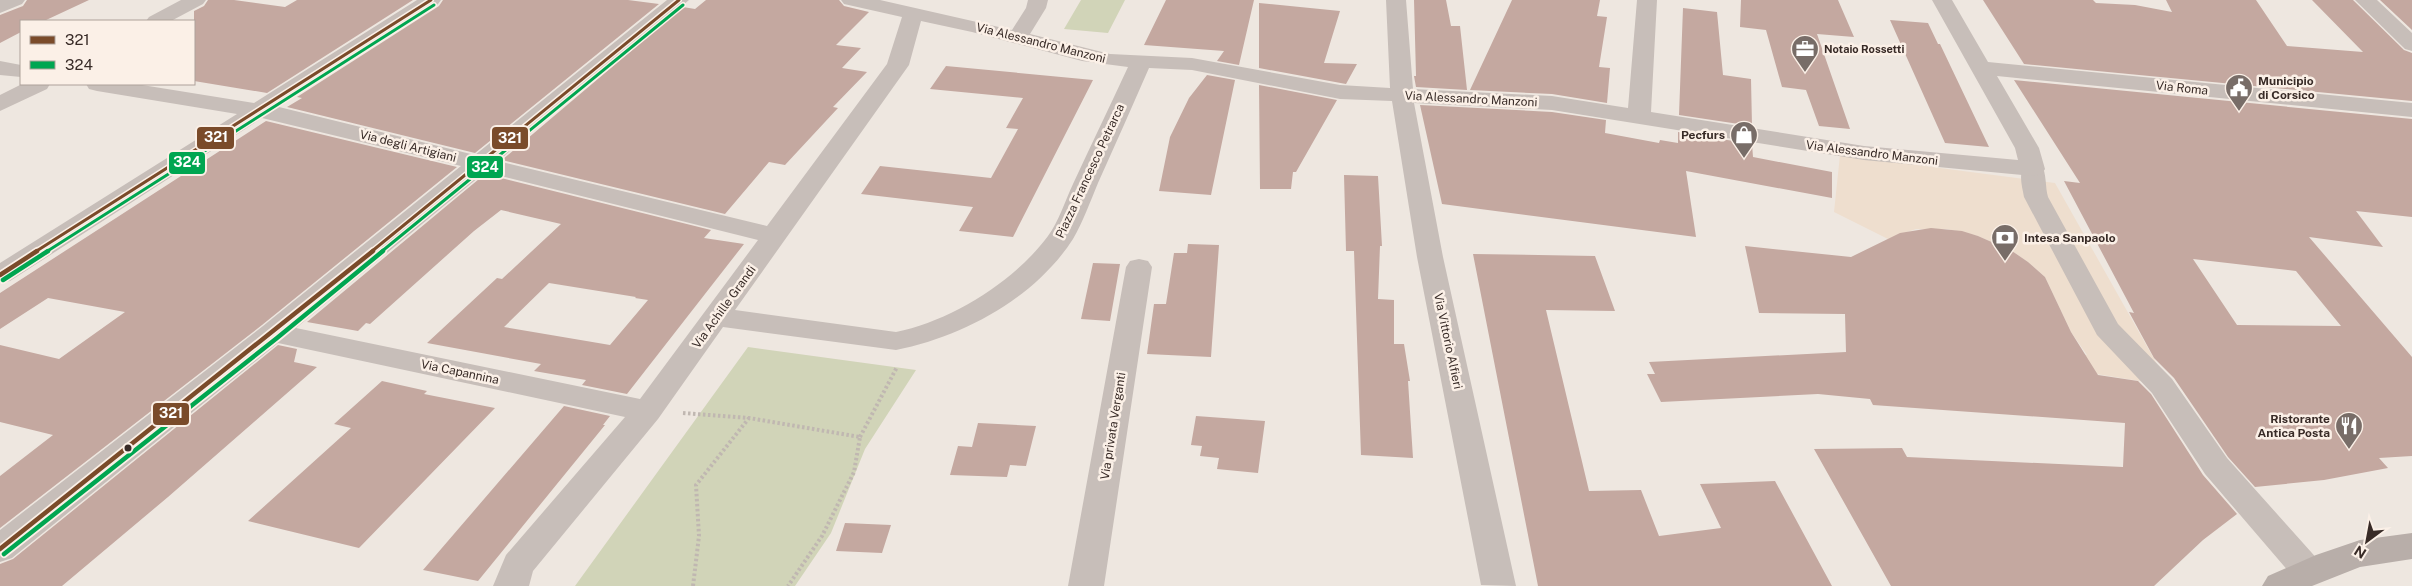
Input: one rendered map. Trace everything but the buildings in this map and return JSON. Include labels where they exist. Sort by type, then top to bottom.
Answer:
[{"type":"main road","points":[[2294,579],[2360,552],[2412,546]]},
{"type":"street","points":[[0,7],[15,0]]},
{"type":"street","points":[[158,20],[196,0]]},
{"type":"street","points":[[4,268],[431,0]]},
{"type":"street","points":[[0,549],[273,333],[679,0]]},
{"type":"street","name":"Via Alessandro Manzoni","points":[[851,0],[913,12],[1082,55],[1110,60],[1192,64],[1340,92],[1520,100],[1639,116],[1864,153],[2033,169]]},
{"type":"street","points":[[1017,38],[1036,8],[1038,0]]},
{"type":"street","name":"Via Vittorio Alfieri","points":[[1396,0],[1402,96],[1430,257],[1500,585]]},
{"type":"street","points":[[1639,116],[1647,0]]},
{"type":"street","points":[[1942,0],[2027,148],[2033,169],[2033,185],[2036,197],[2107,329],[2162,386],[2294,579]]},
{"type":"street","points":[[2365,0],[2412,45]]},
{"type":"street","name":"Via Achille Grandi","points":[[511,586],[518,565],[647,411],[898,65],[913,12]]},
{"type":"street","name":"Piazza Francesco Petrarca","points":[[716,317],[896,341],[911,339],[951,322],[1007,290],[1045,256],[1061,237],[1142,61]]},
{"type":"street","points":[[0,68],[20,71]]},
{"type":"street","name":"Via Roma","points":[[1982,68],[2412,110]]},
{"type":"street","points":[[0,104],[37,85]]},
{"type":"street","name":"Via degli Artigiani","points":[[103,85],[258,110],[775,236]]},
{"type":"street","name":"Via privata Verganti","points":[[1086,586],[1139,266]]},
{"type":"street","name":"Via Capannina","points":[[273,333],[647,411]]},
{"type":"path","points":[[788,586],[822,536],[854,472],[860,437],[911,339]]},
{"type":"path","points":[[647,411],[749,418],[860,437]]},
{"type":"path","points":[[693,586],[698,561],[699,508],[696,485],[749,418]]},
{"type":"green space","points":[[1081,0],[1125,0],[1108,33],[1064,29]]},
{"type":"green space","points":[[748,347],[916,370],[865,449],[831,533],[795,586],[575,586]]},
{"type":"shaded area","points":[[1840,155],[2055,183],[2171,389],[2146,382],[2090,373],[2082,354],[2087,355],[2071,332],[2045,277],[2012,251],[1978,236],[1947,229],[1916,229],[1888,239],[1834,212]]},
{"type":"transit line","name":"321","points":[[0,275],[431,0]]},
{"type":"transit line","name":"321","points":[[0,549],[273,333],[679,0]]},
{"type":"transit line","name":"324","points":[[3,280],[434,5]]},
{"type":"transit line","name":"324","points":[[4,554],[277,338],[683,5]]},
{"type":"place","name":"Notaio Rossetti","points":[[1805,73]]},
{"type":"place","name":"Municipio di Corsico","points":[[2239,112]]},
{"type":"place","name":"Pecfurs","points":[[1744,159]]},
{"type":"place","name":"Intesa Sanpaolo","points":[[2005,262]]},
{"type":"place","name":"Ristorante Antica Posta","points":[[2349,450]]}]
